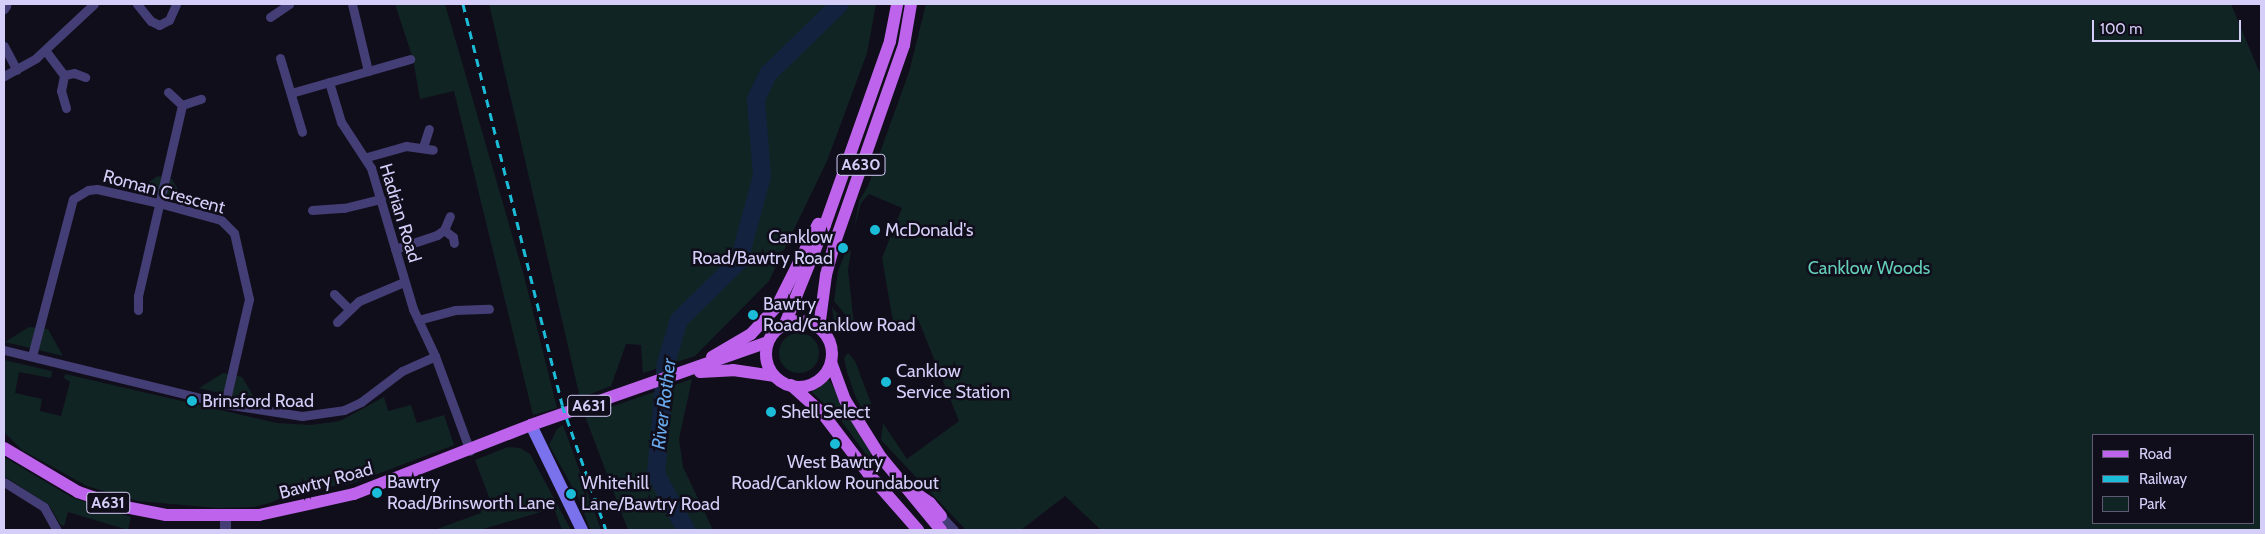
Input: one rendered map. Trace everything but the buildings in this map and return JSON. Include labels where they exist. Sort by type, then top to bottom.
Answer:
[{"type":"main road","name":"A630","points":[[768,342],[785,324],[848,161],[890,41],[897,4]]},
{"type":"main road","name":"A630","points":[[820,328],[826,275],[834,245],[904,45],[912,4]]},
{"type":"main road","name":"A630","points":[[680,375],[751,334],[777,306],[848,161]]},
{"type":"main road","points":[[785,324],[803,321],[820,328],[831,345],[831,362],[845,400],[898,482],[941,530]]},
{"type":"main road","points":[[768,342],[766,358],[774,376],[791,386],[823,414],[868,473],[918,530]]},
{"type":"main road","name":"Bawtry Road","points":[[4,448],[54,480],[96,499],[149,512],[225,517],[266,514],[338,498],[470,451],[531,425],[680,375],[768,342]]},
{"type":"main road","points":[[791,386],[807,386],[817,381],[831,362]]},
{"type":"main road","name":"Bawtry Road","points":[[680,375],[734,370],[774,376]]},
{"type":"main road","points":[[531,425],[582,530]]},
{"type":"main road","points":[[898,482],[930,503],[942,516]]},
{"type":"street","points":[[4,76],[17,70],[45,50],[94,4]]},
{"type":"street","points":[[137,4],[151,21],[159,25],[169,20],[176,4]]},
{"type":"street","points":[[270,17],[275,7],[289,4]]},
{"type":"street","points":[[352,4],[368,71]]},
{"type":"street","points":[[4,46],[17,70]]},
{"type":"street","points":[[45,50],[64,74],[61,91],[66,108]]},
{"type":"street","points":[[280,58],[302,132]]},
{"type":"street","points":[[291,93],[410,59]]},
{"type":"street","points":[[64,74],[74,73],[85,77]]},
{"type":"street","name":"Hadrian Road","points":[[329,82],[341,122],[366,157],[404,282],[418,320],[435,356],[470,451]]},
{"type":"street","points":[[168,92],[182,105]]},
{"type":"street","points":[[182,105],[201,99]]},
{"type":"street","points":[[138,310],[138,296],[182,105]]},
{"type":"street","points":[[423,147],[429,129]]},
{"type":"street","points":[[366,157],[396,148],[423,147],[433,150]]},
{"type":"street","name":"Roman Crescent","points":[[32,356],[73,199],[88,190],[97,189],[159,203],[220,220],[234,234],[249,299],[225,404]]},
{"type":"street","points":[[312,210],[344,208],[380,199]]},
{"type":"street","points":[[395,249],[444,230],[450,216]]},
{"type":"street","points":[[444,230],[454,243]]},
{"type":"street","points":[[337,322],[348,308],[379,290],[404,282]]},
{"type":"street","points":[[334,294],[348,308]]},
{"type":"street","points":[[418,320],[455,310],[489,309]]},
{"type":"street","points":[[4,350],[225,404],[288,415],[331,414],[361,402],[402,371],[435,356]]},
{"type":"street","points":[[4,482],[44,507],[56,526]]},
{"type":"street","points":[[942,516],[954,530]]},
{"type":"street","points":[[225,517],[225,530]]},
{"type":"green space","points":[[395,4],[445,4],[524,276],[557,408],[533,415],[454,91],[420,99],[413,59]]},
{"type":"green space","points":[[489,4],[876,4],[867,53],[827,161],[769,281],[695,356],[643,373],[641,345],[626,344],[611,386],[580,398]]},
{"type":"green space","name":"Canklow Woods","points":[[926,4],[2231,4],[2261,76],[2261,530],[1101,530],[1065,496],[1021,530],[966,530],[881,440],[883,423],[907,459],[959,421],[918,319],[894,327],[882,258],[902,208],[869,194],[861,203],[854,229],[859,201],[868,186],[909,72]]},
{"type":"green space","points":[[158,176],[172,179],[184,200],[138,189]]},
{"type":"green space","points":[[847,249],[851,251],[848,270],[854,325],[834,301],[838,271]]},
{"type":"green space","points":[[832,307],[849,328],[846,332],[838,332],[835,328]]},
{"type":"green space","points":[[29,327],[48,329],[63,356],[5,342]]},
{"type":"green space","points":[[799,333],[813,339],[819,353],[813,367],[799,373],[785,367],[779,353],[785,339]]},
{"type":"green space","points":[[848,353],[855,361],[871,403],[868,419],[856,398],[847,372],[844,358]]},
{"type":"green space","points":[[4,360],[52,371],[51,378],[19,372],[15,393],[42,399],[40,411],[61,416],[70,382],[64,378],[65,374],[277,423],[311,425],[340,421],[384,397],[388,411],[411,405],[417,423],[444,415],[454,445],[351,484],[292,491],[273,502],[254,507],[217,508],[138,501],[87,486],[22,450],[4,432]]},
{"type":"green space","points":[[223,373],[242,377],[257,402],[199,388]]},
{"type":"green space","points":[[692,379],[679,439],[683,467],[713,530],[628,530],[585,416]]},
{"type":"green space","points":[[829,380],[873,453],[868,457],[840,419],[812,392]]},
{"type":"green space","points":[[563,425],[601,530],[590,530],[579,499],[549,445],[557,429]]},
{"type":"green space","points":[[508,447],[520,448],[530,454],[571,530],[562,530],[554,508],[480,530],[434,530],[481,513],[479,506],[491,502],[475,460]]},
{"type":"green space","points":[[4,457],[71,497],[131,517],[128,530],[68,512],[64,526],[60,524],[49,505],[4,476]]},
{"type":"waterway","name":"River Rother","points":[[686,530],[656,474],[666,363],[679,320],[739,261],[762,176],[756,99],[768,74],[840,4]]},
{"type":"railway","points":[[463,4],[562,405],[606,530]]},
{"type":"place","name":"McDonald's","points":[[875,230]]},
{"type":"place","name":"Canklow Road/Bawtry Road","points":[[843,248]]},
{"type":"place","name":"Bawtry Road/Canklow Road","points":[[753,315]]},
{"type":"place","name":"Canklow Service Station","points":[[886,382]]},
{"type":"place","name":"Brinsford Road","points":[[192,401]]},
{"type":"place","name":"Shell Select","points":[[771,412]]},
{"type":"place","name":"West Bawtry Road/Canklow Roundabout","points":[[835,444]]},
{"type":"place","name":"Bawtry Road/Brinsworth Lane","points":[[377,493]]},
{"type":"place","name":"Whitehill Lane/Bawtry Road","points":[[571,494]]}]
